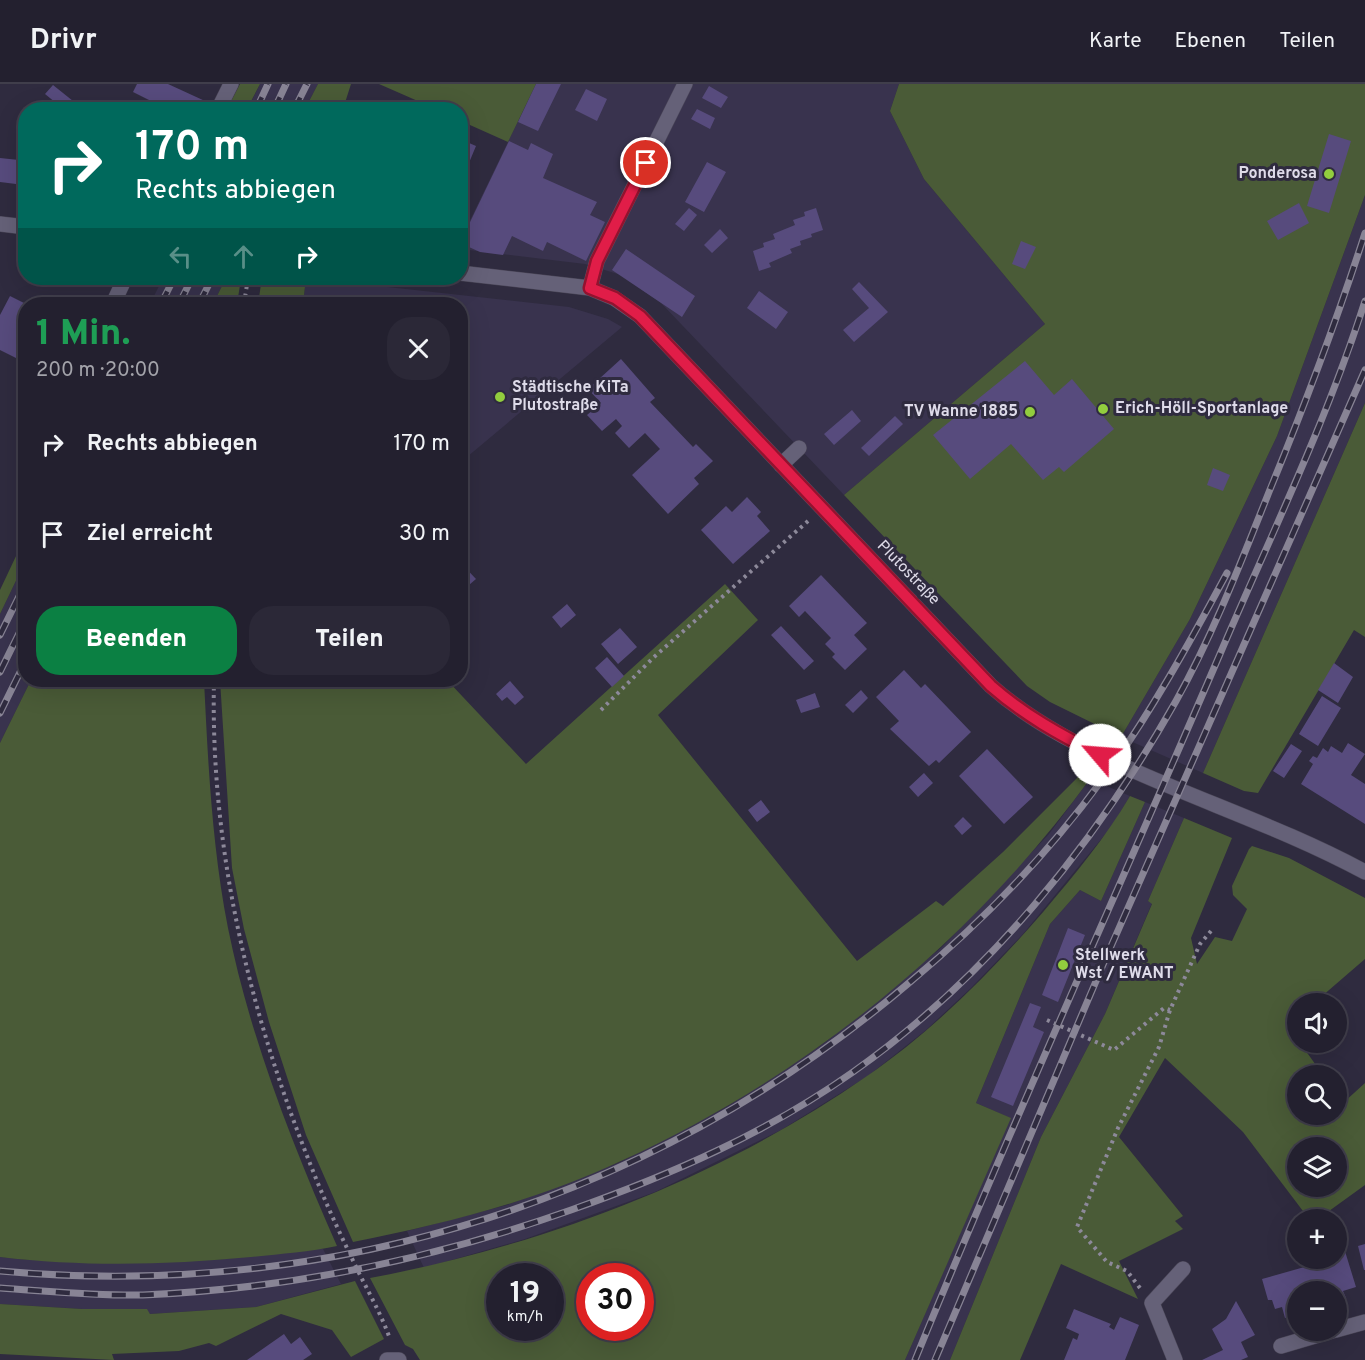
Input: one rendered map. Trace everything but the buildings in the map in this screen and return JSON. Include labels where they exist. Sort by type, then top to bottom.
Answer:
[{"type":"street","points":[[222,102],[231,84]]},
{"type":"street","points":[[590,288],[597,261],[685,84]]},
{"type":"street","points":[[0,224],[18,226]]},
{"type":"street","name":"Plutostraße","points":[[468,274],[590,288],[615,298],[640,316],[991,686],[1016,708],[1053,732],[1100,755],[1341,859],[1365,872]]},
{"type":"street","points":[[781,465],[799,448]]},
{"type":"street","points":[[1175,1360],[1152,1303],[1182,1269]]},
{"type":"street","points":[[1347,1327],[1365,1322]]},
{"type":"street","points":[[1281,1346],[1298,1341]]},
{"type":"street","points":[[387,1360],[398,1360]]},
{"type":"path","points":[[601,710],[654,657],[822,509]]},
{"type":"path","points":[[213,687],[225,859],[233,914],[250,984],[276,1073],[311,1166],[343,1240],[387,1331],[398,1360]]},
{"type":"path","points":[[1152,1303],[1127,1271],[1107,1262],[1077,1227],[1118,1128],[1159,1047],[1170,1010],[1200,944],[1211,931]]},
{"type":"path","points":[[1047,1020],[1114,1050],[1164,1008],[1170,1010]]},
{"type":"shaded area","points":[[260,84],[318,84],[309,102],[251,102]]},
{"type":"shaded area","points":[[536,84],[899,84],[890,111],[924,179],[1045,324],[844,495],[661,303],[621,275],[585,264],[468,250],[468,224]]},
{"type":"shaded area","points":[[1365,195],[1365,403],[1203,773],[1121,737],[1190,619],[1277,436]]},
{"type":"shaded area","points":[[160,285],[222,285],[216,297],[154,297]]},
{"type":"shaded area","name":"Städtische KiTa Plutostraße","points":[[305,285],[369,285],[569,307],[608,319],[622,327],[468,456],[468,297],[304,297]]},
{"type":"shaded area","points":[[18,577],[18,687],[28,687],[0,743],[0,614]]},
{"type":"shaded area","points":[[1090,779],[1130,796],[1112,826],[1023,934],[971,988],[926,1030],[868,1076],[781,1130],[655,1192],[525,1239],[424,1268],[407,1231],[507,1205],[620,1162],[728,1106],[827,1041],[942,947],[1049,834]]},
{"type":"shaded area","points":[[1145,802],[1184,818],[1148,901],[1152,903],[1105,1014],[1041,1137],[950,1360],[905,1360],[1010,1118],[976,1103],[1050,924],[1080,890],[1101,901]]},
{"type":"shaded area","points":[[323,1249],[341,1284],[256,1307],[150,1314],[146,1309],[82,1309],[0,1304],[0,1257],[28,1260],[214,1260]]},
{"type":"green space","points":[[240,84],[260,84],[251,102],[231,102]]},
{"type":"green space","points":[[318,84],[351,84],[345,102],[309,102]]},
{"type":"green space","points":[[379,84],[536,84],[508,142],[468,124],[468,102],[420,102]]},
{"type":"green space","name":"Erich-Höll-Sportanlage","points":[[899,84],[1365,84],[1365,195],[1277,436],[1190,619],[1121,737],[1050,702],[1027,686],[844,495],[1045,324],[924,179],[890,111]]},
{"type":"green space","points":[[222,285],[240,285],[238,297],[216,297]]},
{"type":"green space","points":[[261,285],[305,285],[304,297],[259,297]]},
{"type":"green space","points":[[1365,403],[1365,637],[1354,630],[1258,793],[1244,791],[1203,773]]},
{"type":"green space","points":[[18,552],[18,577],[0,614],[0,590]]},
{"type":"green space","points":[[725,584],[758,620],[658,715],[857,961],[936,901],[943,906],[1003,852],[1080,775],[1090,779],[1043,839],[992,896],[937,950],[880,1000],[819,1046],[756,1089],[690,1127],[621,1161],[556,1188],[489,1210],[353,1242],[306,1135],[269,1022],[244,929],[232,868],[220,687],[454,687],[526,764]]},
{"type":"green space","points":[[28,687],[204,687],[214,836],[228,928],[237,969],[274,1090],[337,1246],[188,1262],[94,1264],[0,1257],[0,743]]},
{"type":"green space","points":[[1130,796],[1145,802],[1101,901],[1080,890],[1050,924],[976,1103],[1011,1118],[905,1360],[420,1360],[413,1349],[405,1345],[370,1278],[501,1247],[629,1203],[692,1176],[811,1113],[867,1076],[915,1040],[961,999],[1044,911],[1111,826]]},
{"type":"green space","points":[[1184,818],[1232,838],[1191,938],[1197,964],[1215,937],[1232,941],[1247,909],[1233,895],[1232,886],[1252,846],[1289,858],[1365,898],[1365,959],[1326,993],[1287,993],[1287,1053],[1307,1053],[1316,1065],[1287,1065],[1287,1125],[1347,1125],[1347,1099],[1365,1083],[1365,1185],[1332,1209],[1301,1209],[1292,1197],[1347,1197],[1347,1137],[1287,1137],[1287,1190],[1243,1132],[1165,1058],[1119,1137],[1183,1216],[1175,1221],[1183,1229],[1119,1261],[1138,1299],[1061,1264],[1020,1360],[950,1360],[1041,1137],[1105,1014],[1152,904],[1148,901]]},
{"type":"green space","points":[[355,1281],[384,1339],[351,1357],[332,1330],[281,1314],[216,1346],[209,1343],[179,1351],[112,1354],[114,1360],[0,1354],[0,1304],[82,1309],[147,1309],[150,1314],[256,1307]]},
{"type":"railway","points":[[260,102],[268,84]]},
{"type":"railway","points":[[278,102],[286,84]]},
{"type":"railway","points":[[298,102],[307,84]]},
{"type":"railway","points":[[0,1288],[125,1295],[198,1292],[360,1269],[466,1243],[608,1197],[717,1151],[820,1094],[902,1035],[993,951],[1035,904],[1110,806],[1176,701],[1214,624],[1248,545],[1320,363],[1365,233]]},
{"type":"railway","points":[[164,297],[170,285]]},
{"type":"railway","points":[[182,297],[188,285]]},
{"type":"railway","points":[[202,297],[208,285]]},
{"type":"railway","points":[[915,1360],[1028,1094],[1297,479],[1333,391],[1365,301]]},
{"type":"railway","points":[[935,1360],[1105,960],[1365,370]]},
{"type":"railway","points":[[0,1271],[125,1276],[247,1269],[367,1250],[485,1219],[598,1177],[707,1123],[811,1058],[910,982],[1012,887],[1059,835],[1119,756],[1168,679],[1227,573]]},
{"type":"railway","points":[[0,635],[18,598]]},
{"type":"railway","points":[[0,672],[18,635]]},
{"type":"railway","points":[[0,713],[18,676]]},
{"type":"place","name":"Ponderosa","points":[[1329,174]]},
{"type":"place","name":"Städtische KiTa Plutostraße","points":[[500,397]]},
{"type":"place","name":"Erich-Höll-Sportanlage","points":[[1103,409]]},
{"type":"place","name":"TV Wanne 1885","points":[[1030,412]]},
{"type":"place","name":"Stellwerk Wst / EWANT","points":[[1063,965]]},
{"type":"route","points":[[646,163],[597,261],[590,288],[615,298],[640,316],[991,686],[1016,708],[1053,732],[1100,755]]}]
